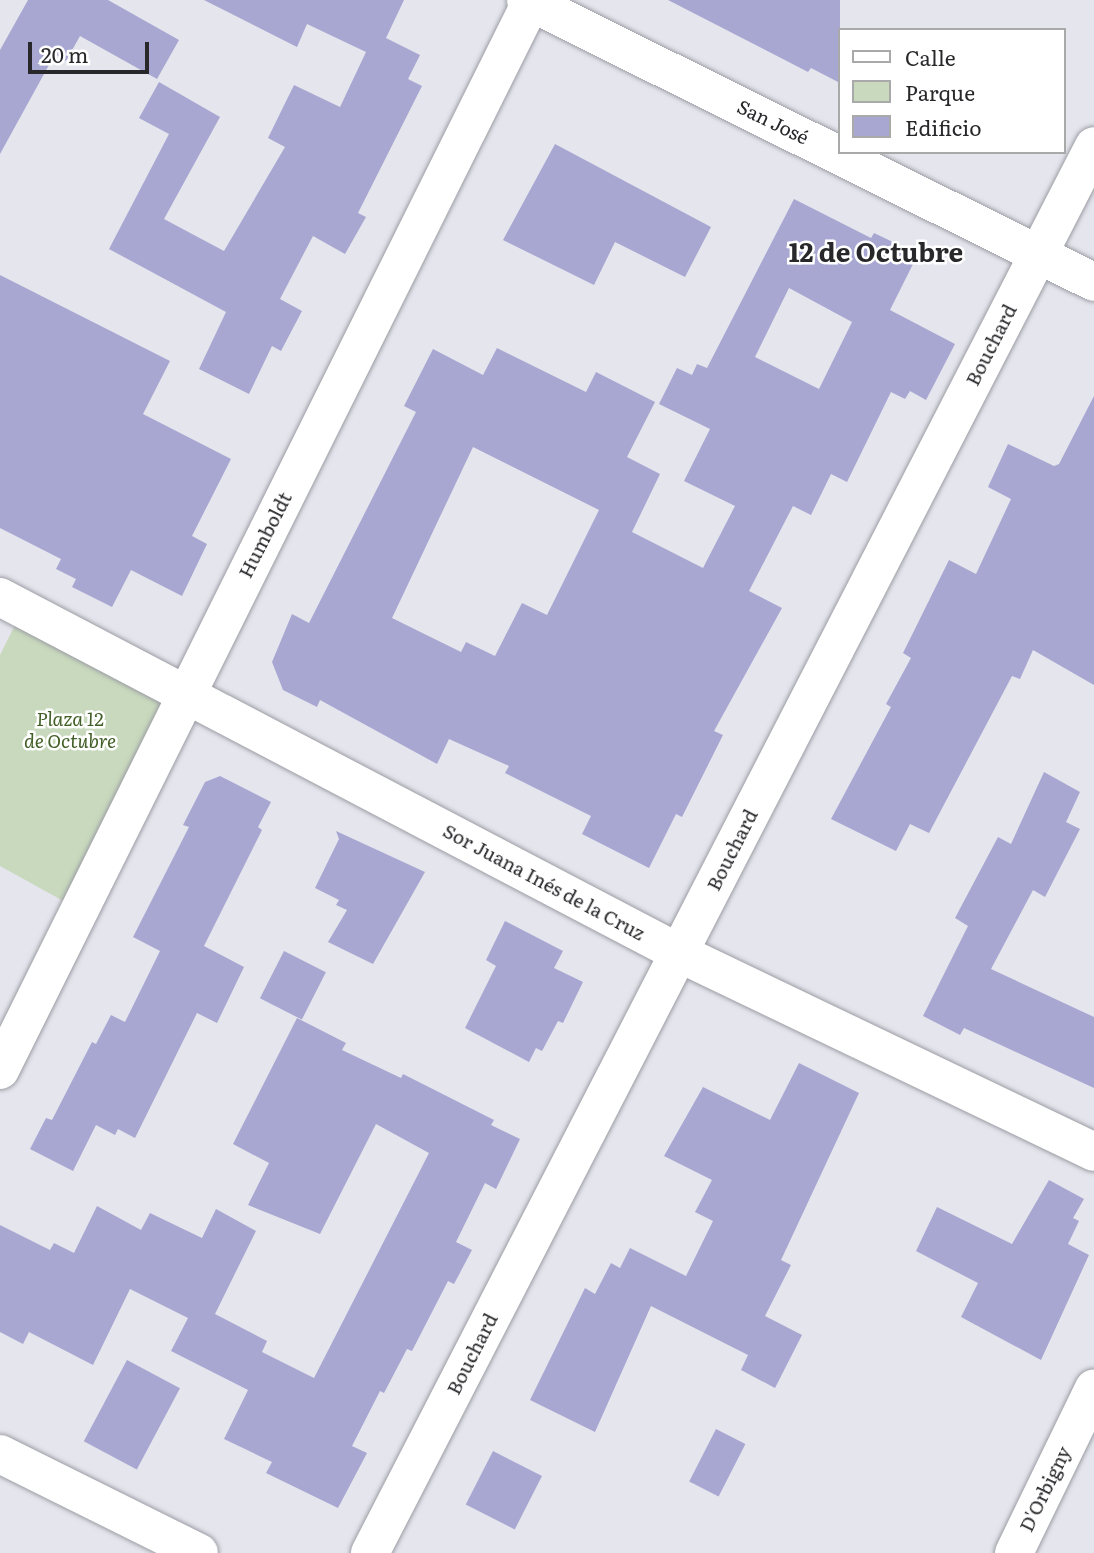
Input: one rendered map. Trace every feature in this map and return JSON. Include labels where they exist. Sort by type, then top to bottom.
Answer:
[{"type":"street","name":"San José","points":[[530,1],[838,154]]},
{"type":"street","name":"Humboldt","points":[[0,1070],[530,1]]},
{"type":"street","name":"Bouchard","points":[[370,1553],[1094,146]]},
{"type":"street","name":"San José","points":[[838,154],[1094,282]]},
{"type":"street","name":"Sor Juana Inés de la Cruz","points":[[0,597],[186,692],[678,953],[1094,1153]]},
{"type":"street","name":"D'Orbigny","points":[[1014,1553],[1094,1388]]},
{"type":"street","points":[[0,1454],[199,1553]]},
{"type":"green space","name":"Plaza 12 de Octubre","points":[[17,621],[165,699],[67,903],[0,866],[0,655]]},
{"type":"building","points":[[28,0],[108,0],[179,40],[157,79],[80,36],[66,61],[55,54],[0,154],[0,50]]},
{"type":"building","points":[[204,0],[404,0],[386,38],[420,55],[408,79],[422,86],[358,213],[366,217],[345,254],[313,236],[280,299],[302,311],[281,351],[272,346],[249,394],[199,369],[226,312],[109,249],[169,134],[139,118],[159,82],[220,117],[164,219],[224,251],[285,147],[268,138],[294,85],[340,107],[366,52],[307,24],[297,47]]},
{"type":"building","points":[[668,0],[840,0],[838,82],[811,68],[808,72]]},
{"type":"building","points":[[555,144],[711,227],[685,277],[615,242],[594,285],[503,240]]},
{"type":"building","points":[[794,199],[871,238],[874,233],[918,254],[890,310],[955,344],[926,400],[910,391],[905,399],[891,392],[847,482],[831,474],[811,515],[793,506],[749,591],[782,608],[714,731],[723,735],[682,817],[676,814],[649,868],[582,834],[591,816],[505,773],[509,766],[449,739],[437,764],[320,700],[317,707],[283,690],[272,662],[292,614],[309,623],[416,412],[404,406],[433,349],[483,375],[497,348],[586,392],[596,372],[655,402],[627,457],[660,474],[632,532],[703,568],[735,506],[684,481],[710,429],[659,404],[677,368],[692,375],[697,364],[707,368]],"holes":[[[789,288],[852,322],[819,389],[755,357]],[[473,447],[599,510],[547,615],[522,603],[495,656],[466,642],[461,652],[392,618]]]},
{"type":"building","points":[[0,275],[170,361],[143,414],[231,459],[192,536],[207,544],[182,596],[131,570],[112,607],[72,587],[76,579],[56,569],[61,559],[0,528]]},
{"type":"building","points":[[1094,396],[1094,685],[1033,650],[1020,679],[1012,676],[929,833],[910,824],[896,851],[831,819],[891,707],[886,704],[911,658],[903,653],[949,560],[976,574],[1011,499],[988,487],[1008,444],[1054,466],[1059,464]]},
{"type":"building","points":[[1044,772],[1080,792],[1066,822],[1080,829],[1045,897],[1033,890],[991,969],[1094,1017],[1094,1088],[964,1028],[960,1035],[923,1016],[968,926],[955,918],[998,837],[1011,844]]},
{"type":"building","points":[[220,776],[271,802],[258,827],[262,830],[204,946],[244,967],[217,1023],[197,1013],[135,1138],[118,1129],[115,1135],[96,1125],[73,1171],[30,1149],[46,1118],[52,1120],[92,1042],[96,1044],[111,1015],[125,1022],[160,951],[133,937],[189,827],[183,825],[205,782]]},
{"type":"building","points":[[336,831],[425,872],[373,964],[328,942],[347,910],[336,905],[339,900],[315,888],[339,839]]},
{"type":"building","points":[[505,921],[563,951],[554,968],[583,982],[563,1023],[558,1021],[542,1051],[536,1048],[529,1062],[465,1028],[496,966],[486,960]]},
{"type":"building","points":[[284,951],[326,972],[302,1020],[260,998]]},
{"type":"building","points":[[297,1018],[346,1043],[342,1050],[401,1078],[403,1074],[494,1120],[491,1125],[520,1139],[496,1189],[485,1183],[456,1242],[472,1250],[454,1284],[448,1281],[412,1351],[407,1349],[384,1393],[380,1391],[352,1446],[367,1453],[338,1508],[266,1473],[272,1462],[224,1439],[248,1390],[171,1351],[188,1318],[130,1289],[93,1365],[29,1332],[23,1344],[0,1332],[0,1225],[50,1250],[54,1243],[74,1253],[97,1206],[141,1230],[150,1213],[202,1238],[216,1209],[256,1231],[215,1314],[267,1341],[262,1352],[314,1378],[429,1153],[376,1124],[320,1234],[248,1205],[269,1163],[233,1144]]},
{"type":"building","points":[[799,1063],[859,1093],[781,1260],[791,1265],[765,1316],[802,1335],[775,1388],[741,1370],[748,1355],[651,1306],[595,1432],[530,1400],[585,1288],[595,1294],[611,1263],[620,1268],[630,1248],[686,1276],[713,1221],[695,1212],[712,1180],[664,1156],[703,1087],[770,1120]]},
{"type":"building","points":[[1049,1180],[1084,1199],[1073,1218],[1079,1221],[1068,1244],[1089,1255],[1041,1360],[961,1317],[978,1283],[916,1251],[937,1207],[1012,1244]]},
{"type":"building","points":[[127,1360],[180,1388],[137,1469],[84,1441]]},
{"type":"building","points":[[716,1429],[745,1444],[719,1497],[689,1482]]},
{"type":"building","points":[[493,1451],[542,1476],[515,1529],[466,1504]]},
{"type":"district","name":"12 de Octubre","points":[[876,251]]}]
